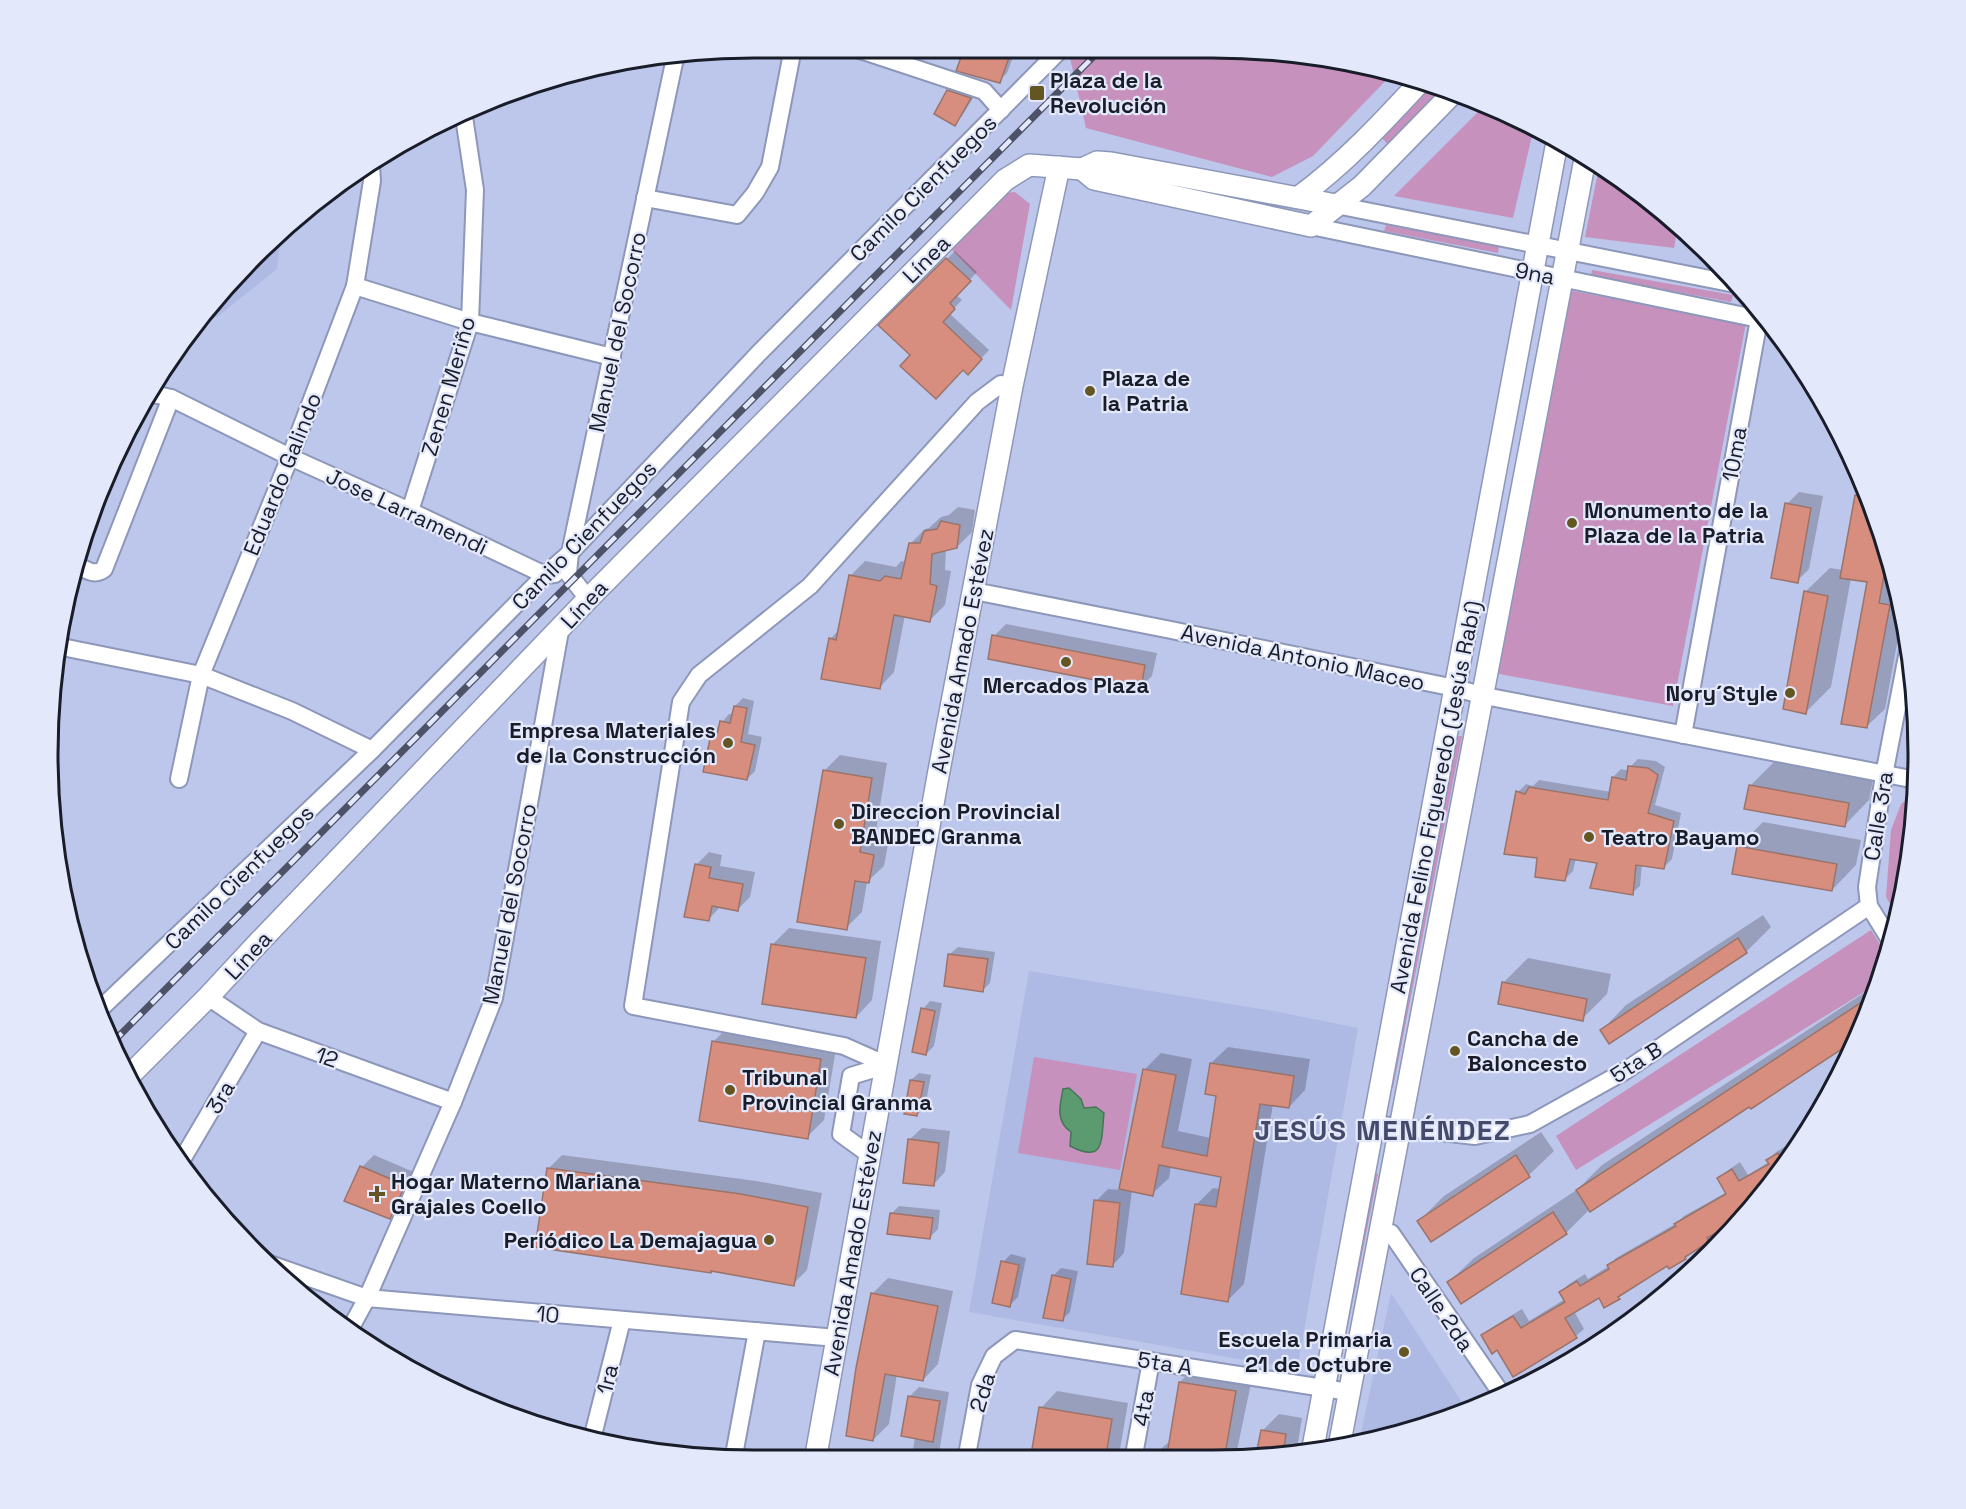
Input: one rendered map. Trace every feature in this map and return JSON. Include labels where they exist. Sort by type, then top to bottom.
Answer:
[{"type":"main road","points":[[1299,197],[1330,174],[1365,141],[1414,89]]},
{"type":"main road","points":[[1336,205],[1111,163],[1097,162],[1082,169],[1094,179],[1311,226],[1362,186],[1447,99]]},
{"type":"main road","name":"Avenida Felino Figueredo (Jesús Rabí)","points":[[1314,1443],[1556,150]]},
{"type":"main road","name":"Línea","points":[[135,1070],[208,997],[560,631],[588,599],[1005,180],[1029,165],[1082,169]]},
{"type":"main road","name":"Avenida Felino Figueredo (Jesús Rabí)","points":[[1341,1438],[1584,167]]},
{"type":"main road","name":"Avenida Amado Estévez","points":[[817,1450],[936,787],[1012,386],[1059,168]]},
{"type":"street","points":[[645,198],[737,215],[755,193],[770,167],[792,58]]},
{"type":"street","points":[[884,58],[984,91],[1001,110]]},
{"type":"street","name":"Camilo Cienfuegos","points":[[105,1005],[372,750],[545,575],[570,554],[758,354],[1052,58]]},
{"type":"street","name":"Manuel del Socorro","points":[[568,573],[570,554],[674,63]]},
{"type":"street","name":"Zenen Meriño","points":[[410,511],[470,322],[476,190],[465,122]]},
{"type":"street","name":"Eduardo Galindo","points":[[179,779],[201,675],[290,457],[355,286],[372,174]]},
{"type":"street","name":"9na","points":[[1336,205],[1722,281]]},
{"type":"street","name":"9na","points":[[1311,226],[1562,279],[1751,315]]},
{"type":"street","points":[[355,286],[470,322],[612,357]]},
{"type":"street","name":"10ma","points":[[1683,735],[1758,324]]},
{"type":"street","points":[[887,1065],[844,1046],[633,1006],[681,702],[699,675],[810,586],[977,402],[1001,384],[1012,386]]},
{"type":"street","name":"Jose Larramendi","points":[[159,395],[171,398],[290,457],[545,575]]},
{"type":"street","points":[[84,568],[93,573],[99,573],[104,569],[171,398]]},
{"type":"street","points":[[545,575],[568,573],[588,599]]},
{"type":"street","name":"Avenida Antonio Maceo","points":[[974,591],[1455,688],[1483,696],[1907,779]]},
{"type":"street","name":"Manuel del Socorro","points":[[353,1323],[367,1298],[453,1102],[494,998],[560,631]]},
{"type":"street","points":[[67,648],[201,675],[292,711],[372,750]]},
{"type":"street","name":"Calle 3ra","points":[[1869,906],[1867,886],[1884,775],[1903,676]]},
{"type":"street","points":[[1869,906],[1885,932]]},
{"type":"street","name":"5ta B","points":[[1373,1125],[1475,1136],[1530,1124],[1625,1071],[1869,906]]},
{"type":"street","name":"12","points":[[208,997],[258,1031],[453,1102]]},
{"type":"street","name":"3ra","points":[[185,1154],[258,1031]]},
{"type":"street","points":[[870,1155],[842,1134],[850,1076],[887,1065]]},
{"type":"street","name":"Calle 2da","points":[[1380,1232],[1391,1233],[1498,1389]]},
{"type":"street","name":"10","points":[[287,1270],[367,1298],[837,1338]]},
{"type":"street","name":"1ra","points":[[594,1431],[622,1320]]},
{"type":"street","points":[[735,1450],[757,1331]]},
{"type":"street","name":"5ta A","points":[[1016,1340],[1349,1392]]},
{"type":"street","name":"2da","points":[[968,1450],[980,1385],[994,1356],[1016,1340]]},
{"type":"street","name":"4ta","points":[[1135,1450],[1151,1361]]},
{"type":"shaded area","points":[[1070,58],[1257,60],[1302,64],[1386,81],[1313,156],[1272,177],[1086,128]]},
{"type":"shaded area","points":[[1425,92],[1437,96],[1390,147],[1382,138]]},
{"type":"shaded area","points":[[1479,111],[1532,137],[1513,218],[1394,196]]},
{"type":"shaded area","points":[[1597,176],[1635,202],[1676,237],[1674,248],[1585,237]]},
{"type":"shaded area","points":[[1015,192],[1030,204],[1011,310],[951,249],[993,204],[1006,193]]},
{"type":"shaded area","points":[[1386,225],[1499,246],[1498,253],[1384,231]]},
{"type":"shaded area","points":[[280,246],[277,269],[217,317],[214,317],[231,296]]},
{"type":"shaded area","points":[[1592,270],[1733,295],[1731,302],[1591,276]]},
{"type":"shaded area","points":[[1567,290],[1746,323],[1673,706],[1494,673]]},
{"type":"shaded area","points":[[1458,736],[1462,736],[1393,1088],[1388,1088]]},
{"type":"shaded area","points":[[1906,800],[1902,845],[1891,905],[1886,897],[1891,830],[1901,804]]},
{"type":"shaded area","points":[[1871,930],[1881,946],[1866,991],[1576,1170],[1556,1136]]},
{"type":"shaded area","points":[[1029,971],[1274,1011],[1358,1028],[1297,1369],[969,1312]]},
{"type":"shaded area","points":[[1034,1057],[1137,1074],[1120,1170],[1018,1153]]},
{"type":"shaded area","points":[[1069,1088],[1081,1099],[1084,1108],[1096,1107],[1104,1113],[1101,1140],[1095,1151],[1081,1151],[1070,1146],[1071,1132],[1063,1123],[1060,1112],[1063,1089]]},
{"type":"shaded area","points":[[1374,1173],[1378,1174],[1342,1355],[1339,1354]]},
{"type":"shaded area","name":"Escuela Primaria 21 de Octubre","points":[[1391,1293],[1463,1404],[1392,1427],[1361,1434]]},
{"type":"building","points":[[961,58],[1009,58],[1000,83],[956,71]]},
{"type":"building","points":[[947,90],[971,98],[955,126],[934,114]]},
{"type":"building","points":[[946,258],[971,281],[950,303],[955,309],[943,322],[982,359],[968,375],[963,370],[936,399],[900,366],[910,355],[878,325]]},
{"type":"building","points":[[1855,495],[1858,495],[1884,575],[1879,603],[1890,605],[1867,728],[1841,724],[1867,582],[1840,578]]},
{"type":"building","points":[[1785,503],[1811,508],[1798,583],[1771,578]]},
{"type":"building","points":[[941,521],[960,525],[957,548],[932,554],[930,584],[937,586],[930,622],[894,615],[880,689],[821,679],[829,638],[836,640],[849,575],[880,581],[885,576],[901,579],[909,543],[920,543],[924,531],[937,529]]},
{"type":"building","points":[[1804,591],[1828,596],[1806,714],[1783,709]]},
{"type":"building","name":"Mercados Plaza","points":[[992,635],[1145,665],[1141,689],[988,659]]},
{"type":"building","name":"Empresa Materiales de la Construcción","points":[[734,706],[747,708],[741,742],[755,745],[747,780],[703,772],[711,734],[717,735],[720,721],[730,723]]},
{"type":"building","name":"Teatro Bayamo","points":[[1628,766],[1648,768],[1658,775],[1648,813],[1674,821],[1664,869],[1636,865],[1633,895],[1590,888],[1597,863],[1570,859],[1565,881],[1535,877],[1537,858],[1504,854],[1516,791],[1525,794],[1529,787],[1608,800],[1612,777],[1626,780]]},
{"type":"building","name":"Direccion Provincial BANDEC Granma","points":[[823,770],[872,778],[860,852],[874,855],[869,883],[855,881],[847,930],[797,922]]},
{"type":"building","points":[[1749,785],[1849,803],[1845,827],[1744,809]]},
{"type":"building","points":[[1737,846],[1837,864],[1832,891],[1732,874]]},
{"type":"building","points":[[695,864],[711,867],[709,878],[743,884],[738,911],[712,906],[709,921],[684,917]]},
{"type":"building","points":[[1738,938],[1747,953],[1609,1044],[1600,1030]]},
{"type":"building","points":[[771,944],[866,958],[856,1018],[762,1004]]},
{"type":"building","points":[[948,954],[988,959],[983,992],[944,986]]},
{"type":"building","points":[[1502,982],[1587,999],[1583,1021],[1498,1004]]},
{"type":"building","points":[[1862,1002],[1842,1049],[1751,1109],[1749,1107],[1590,1212],[1576,1190]]},
{"type":"building","points":[[921,1008],[935,1011],[926,1055],[912,1052]]},
{"type":"building","name":"Tribunal Provincial Granma","points":[[712,1041],[821,1059],[808,1139],[699,1121]]},
{"type":"building","points":[[1210,1063],[1294,1076],[1289,1108],[1260,1104],[1228,1302],[1181,1294],[1195,1204],[1216,1207],[1221,1177],[1159,1165],[1153,1196],[1119,1189],[1143,1069],[1176,1075],[1162,1147],[1207,1156],[1216,1096],[1205,1094]]},
{"type":"building","points":[[910,1080],[924,1082],[917,1116],[904,1114]]},
{"type":"building","points":[[908,1139],[939,1143],[934,1186],[903,1183]]},
{"type":"building","points":[[1778,1153],[1779,1156],[1764,1178],[1718,1232],[1707,1238],[1708,1243],[1685,1257],[1686,1259],[1669,1269],[1667,1266],[1604,1308],[1599,1298],[1565,1318],[1577,1338],[1513,1377],[1497,1350],[1492,1354],[1481,1335],[1513,1316],[1521,1328],[1565,1302],[1559,1292],[1577,1281],[1580,1286],[1609,1269],[1607,1265],[1676,1226],[1674,1224],[1726,1194],[1717,1178],[1732,1169],[1739,1181],[1769,1164],[1766,1160]]},
{"type":"building","points":[[1516,1155],[1530,1177],[1431,1242],[1417,1221]]},
{"type":"building","name":"Hogar Materno Mariana Grajales Coello","points":[[360,1166],[405,1185],[390,1219],[344,1201]]},
{"type":"building","points":[[547,1168],[741,1194],[808,1207],[794,1286],[711,1271],[711,1273],[535,1247]]},
{"type":"building","points":[[1094,1200],[1120,1203],[1113,1267],[1087,1264]]},
{"type":"building","points":[[1553,1212],[1567,1234],[1461,1304],[1447,1282]]},
{"type":"building","points":[[890,1213],[933,1218],[930,1239],[887,1234]]},
{"type":"building","points":[[1001,1261],[1019,1265],[1010,1307],[992,1303]]},
{"type":"building","points":[[1052,1275],[1071,1279],[1063,1321],[1043,1318]]},
{"type":"building","points":[[871,1293],[938,1306],[923,1381],[885,1374],[873,1441],[846,1436],[856,1368]]},
{"type":"building","points":[[1179,1382],[1236,1391],[1226,1450],[1168,1450]]},
{"type":"building","points":[[908,1396],[940,1401],[933,1442],[901,1436]]},
{"type":"building","points":[[1039,1407],[1112,1419],[1107,1450],[1032,1450]]},
{"type":"building","points":[[1261,1430],[1286,1434],[1284,1447],[1257,1449]]},
{"type":"railway","points":[[118,1037],[1092,58]]},
{"type":"place","name":"Plaza de la Revolución","points":[[1037,93]]},
{"type":"place","name":"Plaza de la Patria","points":[[1090,391]]},
{"type":"place","name":"Monumento de la Plaza de la Patria","points":[[1572,523]]},
{"type":"place","name":"Mercados Plaza","points":[[1066,662]]},
{"type":"place","name":"Nory´Style","points":[[1790,693]]},
{"type":"place","name":"Empresa Materiales de la Construcción","points":[[728,743]]},
{"type":"place","name":"Direccion Provincial BANDEC Granma","points":[[839,824]]},
{"type":"place","name":"Teatro Bayamo","points":[[1589,837]]},
{"type":"place","name":"Cancha de Baloncesto","points":[[1455,1051]]},
{"type":"place","name":"Tribunal Provincial Granma","points":[[730,1090]]},
{"type":"place","name":"Hogar Materno Mariana Grajales Coello","points":[[377,1194]]},
{"type":"place","name":"Periódico La Demajagua","points":[[769,1240]]},
{"type":"place","name":"Escuela Primaria 21 de Octubre","points":[[1404,1352]]},
{"type":"district","name":"JESÚS MENÉNDEZ","points":[[1383,1130]]}]
